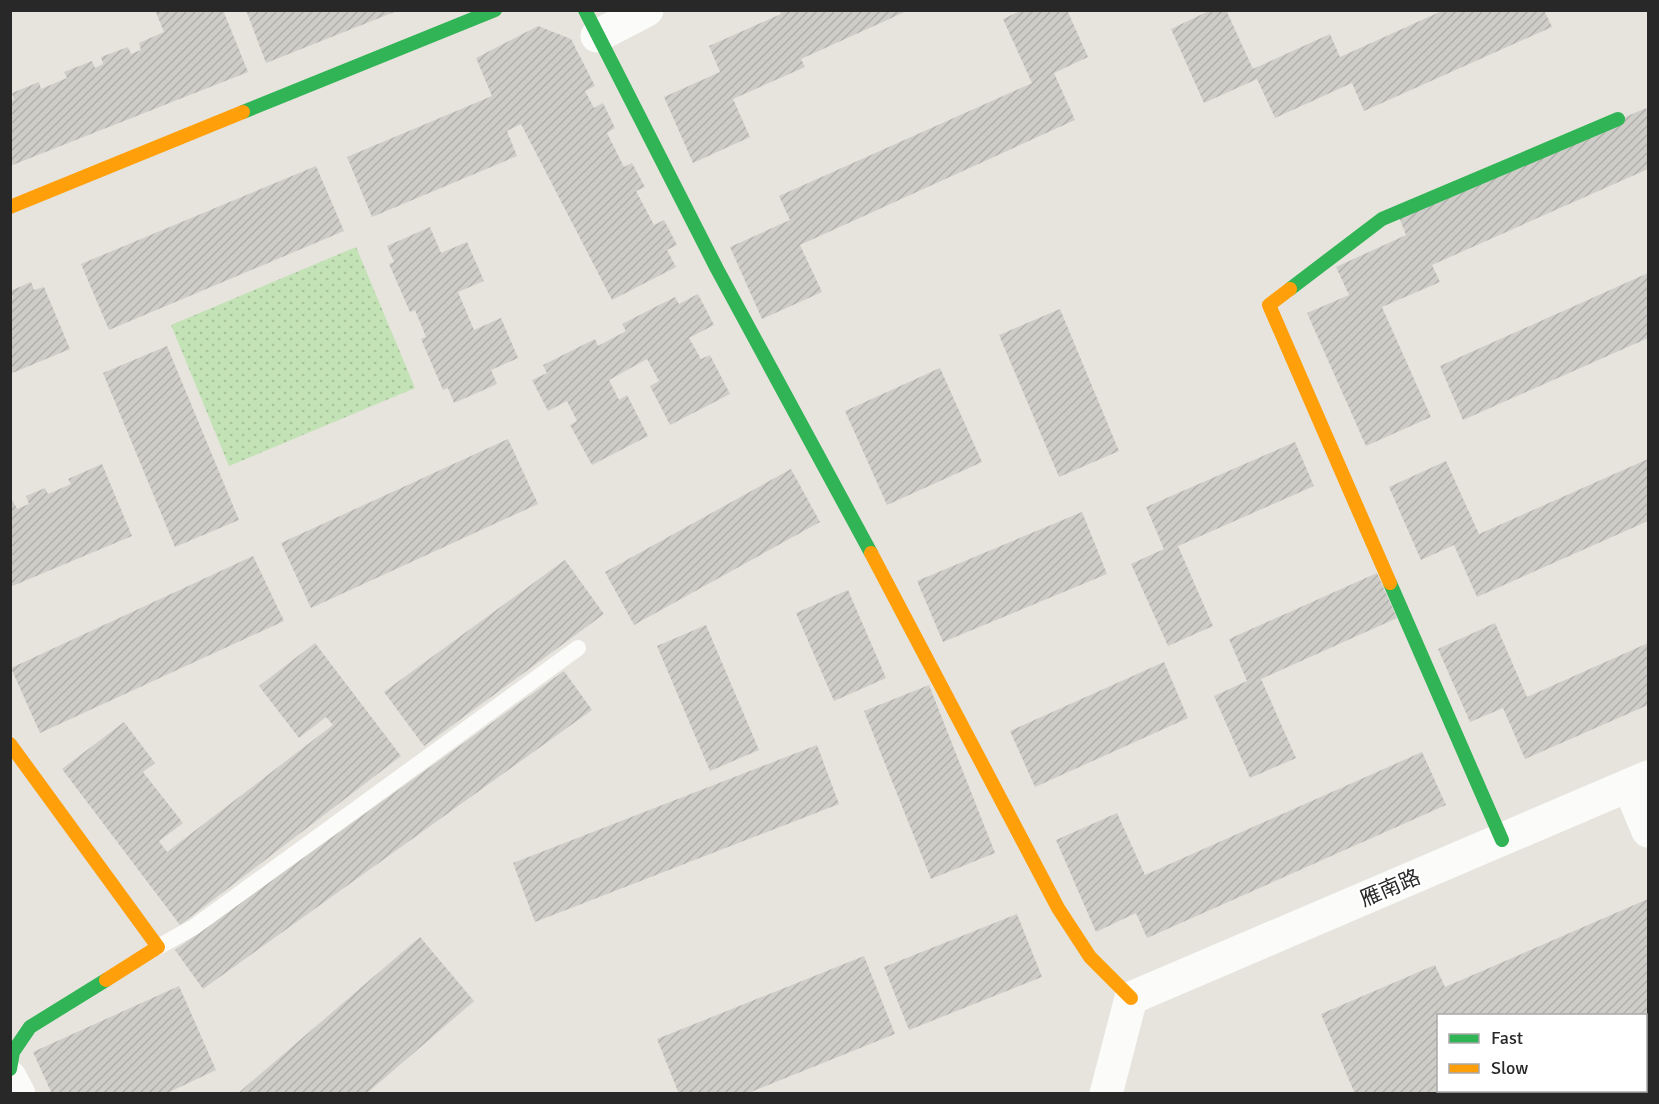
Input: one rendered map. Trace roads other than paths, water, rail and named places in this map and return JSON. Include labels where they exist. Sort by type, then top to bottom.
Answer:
[{"type":"street","points":[[10,207],[495,10]]},
{"type":"street","points":[[647,10],[591,23],[717,269],[890,587],[1058,908],[1081,947],[1103,974],[1131,998],[1106,1094]]},
{"type":"street","points":[[1503,840],[1269,305],[1382,219],[1618,119]]},
{"type":"street","points":[[10,744],[158,947],[30,1027],[13,1052],[10,1069]]},
{"type":"street","points":[[1639,781],[1648,831]]},
{"type":"street","name":"雁南路","points":[[1131,998],[1639,781]]},
{"type":"street","points":[[10,1077],[19,1094]]},
{"type":"lane","points":[[158,947],[194,927],[578,648]]}]
